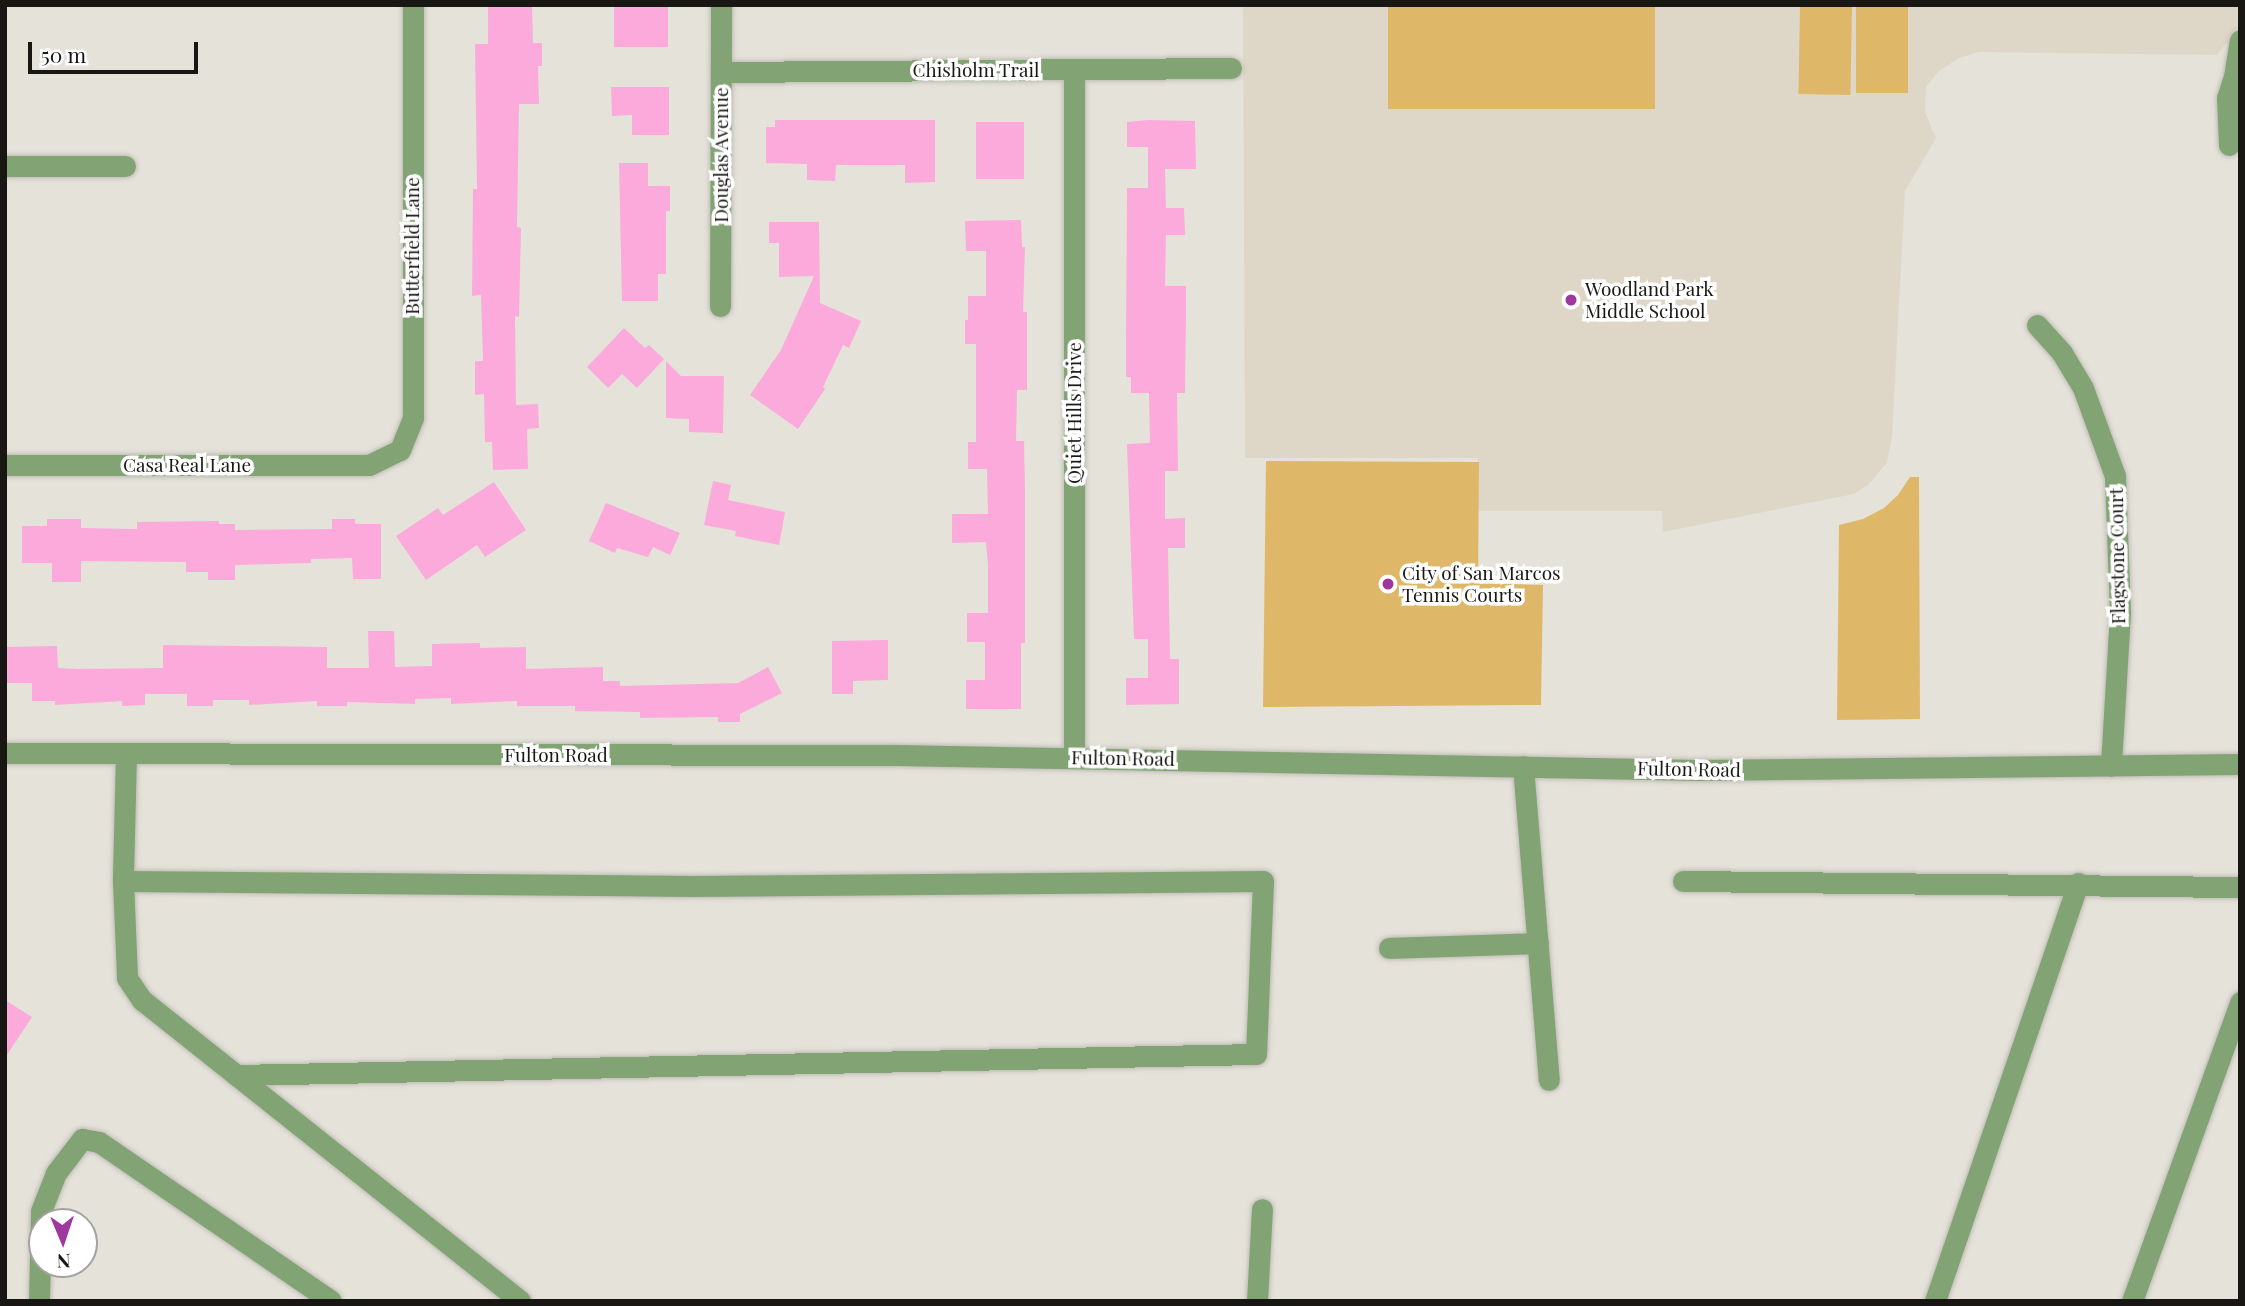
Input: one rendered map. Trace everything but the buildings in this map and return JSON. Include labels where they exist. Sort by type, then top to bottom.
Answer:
[{"type":"street","name":"Butterfield Lane","points":[[369,465],[400,450],[413,418],[413,5]]},
{"type":"street","name":"Douglas Avenue","points":[[720,306],[721,5]]},
{"type":"street","points":[[2229,145],[2227,98],[2234,77],[2240,40]]},
{"type":"street","name":"Chisholm Trail","points":[[721,72],[1231,68]]},
{"type":"street","name":"Quiet Hills Drive","points":[[1074,69],[1074,757]]},
{"type":"street","points":[[5,166],[125,166]]},
{"type":"street","name":"Flagstone Court","points":[[2037,325],[2062,353],[2083,388],[2115,476],[2120,613],[2110,766]]},
{"type":"street","name":"Casa Real Lane","points":[[5,464],[369,465]]},
{"type":"street","name":"Fulton Road","points":[[5,753],[1074,757],[1698,770],[2240,764]]},
{"type":"street","points":[[126,754],[123,881],[127,978],[142,1000],[520,1301]]},
{"type":"street","points":[[1523,766],[1549,1080]]},
{"type":"street","points":[[123,881],[692,886],[1263,881],[1256,1054],[236,1075]]},
{"type":"street","points":[[1684,881],[2078,883],[2240,887]]},
{"type":"street","points":[[1935,1301],[2078,883]]},
{"type":"street","points":[[1388,948],[1538,943]]},
{"type":"street","points":[[2132,1301],[2240,1002]]},
{"type":"street","points":[[38,1301],[41,1211],[56,1173],[82,1139],[99,1142],[331,1301]]},
{"type":"street","points":[[1257,1301],[1262,1209]]},
{"type":"shaded area","name":"Woodland Park Middle School","points":[[1243,5],[2240,5],[2240,25],[2217,55],[1979,52],[1959,58],[1939,71],[1926,87],[1925,112],[1936,138],[1905,191],[1892,437],[1887,463],[1868,485],[1854,494],[1663,532],[1662,511],[1478,511],[1478,458],[1245,458]]},
{"type":"shaded area","points":[[1388,5],[1655,5],[1655,109],[1388,109]]},
{"type":"shaded area","points":[[1800,6],[1852,7],[1850,95],[1798,94]]},
{"type":"shaded area","points":[[1856,6],[1908,6],[1908,93],[1856,93]]},
{"type":"shaded area","name":"City of San Marcos Tennis Courts","points":[[1266,461],[1479,462],[1478,583],[1543,585],[1541,705],[1263,707]]},
{"type":"shaded area","points":[[1910,477],[1919,477],[1920,719],[1837,720],[1839,525],[1863,519],[1884,508],[1898,495]]},
{"type":"place","name":"Woodland Park Middle School","points":[[1571,300]]},
{"type":"place","name":"City of San Marcos Tennis Courts","points":[[1388,584]]}]
